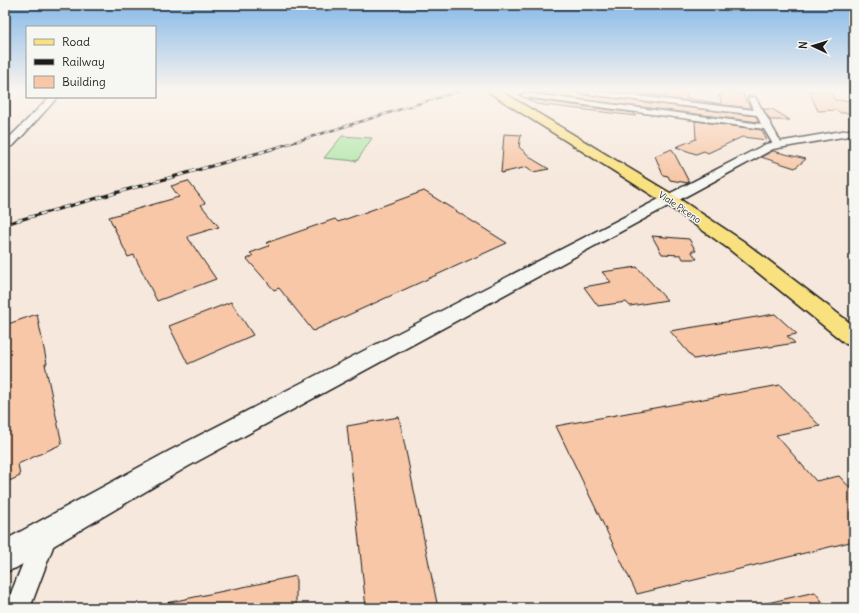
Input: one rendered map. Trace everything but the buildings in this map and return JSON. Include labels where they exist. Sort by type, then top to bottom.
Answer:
[{"type":"main road","name":"Viale Piceno","points":[[540,120],[669,199],[736,245],[854,338]]},
{"type":"street","points":[[5,146],[11,143],[33,120]]},
{"type":"street","points":[[678,120],[772,136],[854,132]]},
{"type":"street","points":[[5,557],[178,459],[770,146],[772,136],[763,120]]},
{"type":"street","points":[[17,608],[46,533]]},
{"type":"green space","points":[[342,136],[372,138],[357,161],[324,158]]},
{"type":"railway","points":[[268,150],[367,120]]},
{"type":"railway","points":[[5,224],[272,149]]}]
